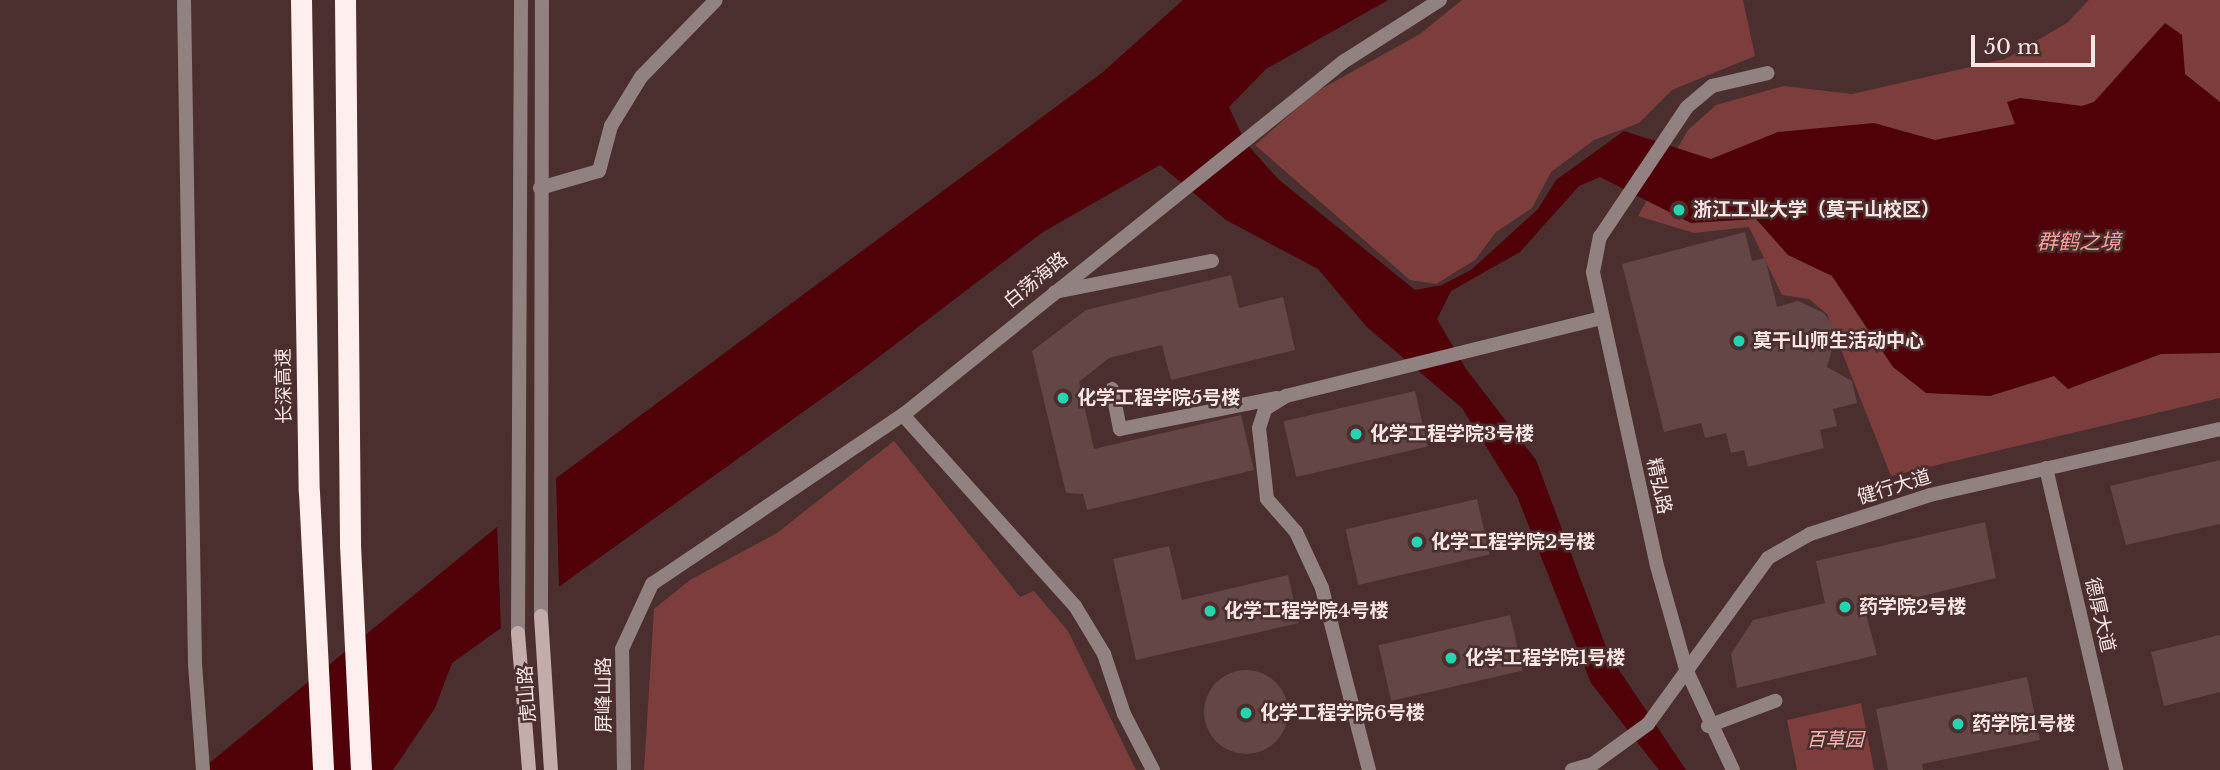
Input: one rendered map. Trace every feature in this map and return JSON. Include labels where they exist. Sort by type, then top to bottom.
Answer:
[{"type":"highway","name":"长深高速","points":[[300,0],[313,571],[323,770]]},
{"type":"highway","points":[[345,0],[350,545],[362,770]]},
{"type":"main road","name":"虎山路","points":[[541,616],[551,770]]},
{"type":"main road","name":"虎山路","points":[[518,634],[529,770]]},
{"type":"street","points":[[184,0],[195,664],[204,770]]},
{"type":"street","points":[[518,634],[515,482],[521,0]]},
{"type":"street","points":[[541,616],[537,463],[542,0]]},
{"type":"street","points":[[540,188],[599,171],[611,125],[641,76],[716,0]]},
{"type":"street","name":"白荡海路","points":[[652,584],[903,415],[1051,293],[1343,62],[1440,0]]},
{"type":"street","name":"精弘路","points":[[1733,770],[1708,726],[1686,669],[1592,272],[1600,237],[1673,129],[1712,86],[1768,73]]},
{"type":"street","points":[[1051,293],[1212,261]]},
{"type":"street","points":[[1112,389],[1120,429],[1286,396],[1602,318]]},
{"type":"street","points":[[1286,396],[1265,409],[1259,428],[1267,499],[1296,532],[1321,588],[1368,770]]},
{"type":"street","points":[[903,415],[1075,606],[1104,654],[1124,714],[1153,770]]},
{"type":"street","name":"健行大道","points":[[1572,770],[1620,744],[1658,708],[1768,558],[1789,546],[1930,495],[2220,429]]},
{"type":"street","name":"德厚大道","points":[[2046,468],[2116,770]]},
{"type":"street","name":"屏峰山路","points":[[624,770],[622,649],[652,584]]},
{"type":"street","points":[[1708,726],[1775,701]]},
{"type":"green space","points":[[1462,0],[1743,0],[1755,56],[1672,90],[1639,123],[1594,140],[1551,172],[1532,208],[1496,232],[1475,260],[1436,284],[1410,280],[1255,145],[1314,93],[1420,34]]},
{"type":"green space","name":"群鹤之境","points":[[2089,0],[2220,0],[2220,398],[1891,476],[1827,314],[1809,299],[1782,295],[1749,227],[1694,233],[1638,216],[1688,130],[1716,105],[1784,86],[1852,94],[2005,59],[2067,23]]},
{"type":"green space","points":[[894,441],[1020,597],[1034,591],[1068,631],[1136,770],[644,770],[654,609],[690,580],[777,533]]},
{"type":"green space","name":"百草园","points":[[1861,703],[1874,770],[1797,770],[1787,720]]},
{"type":"water","points":[[1183,0],[1388,0],[1266,69],[1229,107],[1245,142],[1278,179],[1415,290],[1442,285],[1471,270],[1538,209],[1556,180],[1624,131],[1711,159],[1778,132],[1874,123],[1935,140],[2015,124],[2007,102],[2020,98],[2082,106],[2094,102],[2165,23],[2182,35],[2185,74],[2220,102],[2220,353],[2161,354],[2068,389],[2054,376],[1990,396],[1926,393],[1893,367],[1832,276],[1788,255],[1756,219],[1691,223],[1600,177],[1579,186],[1520,252],[1451,291],[1437,319],[1466,369],[1536,460],[1609,655],[1686,770],[1659,770],[1591,683],[1517,496],[1462,408],[1367,327],[1318,269],[1226,220],[1160,165],[1043,232],[859,372],[452,663],[435,708],[393,770],[201,770],[559,476],[1103,72]]},
{"type":"pier","points":[[556,474],[559,587],[501,630],[497,523]]},
{"type":"building","name":"莫干山师生活动中心","points":[[1745,232],[1752,261],[1765,258],[1777,307],[1798,301],[1824,313],[1837,332],[1827,367],[1852,381],[1857,403],[1833,409],[1837,426],[1820,430],[1824,448],[1748,467],[1744,450],[1731,453],[1726,433],[1705,438],[1701,423],[1664,432],[1622,264]]},
{"type":"building","name":"化学工程学院5号楼","points":[[1231,275],[1239,308],[1283,297],[1295,350],[1171,380],[1162,345],[1109,358],[1079,382],[1094,449],[1241,415],[1254,470],[1087,510],[1083,494],[1066,493],[1032,351],[1086,310]]},
{"type":"building","name":"化学工程学院3号楼","points":[[1415,391],[1428,447],[1296,477],[1283,421]]},
{"type":"building","points":[[2220,460],[2220,524],[2126,545],[2110,486]]},
{"type":"building","name":"化学工程学院2号楼","points":[[1477,499],[1490,555],[1358,585],[1345,529]]},
{"type":"building","name":"药学院2号楼","points":[[1985,522],[1996,578],[1865,610],[1877,655],[1737,688],[1731,654],[1753,620],[1825,603],[1816,561]]},
{"type":"building","name":"化学工程学院4号楼","points":[[1169,546],[1182,600],[1288,575],[1299,623],[1136,660],[1113,559]]},
{"type":"building","name":"化学工程学院1号楼","points":[[1510,615],[1523,671],[1391,701],[1378,645]]},
{"type":"building","points":[[2220,635],[2220,692],[2164,706],[2151,652]]},
{"type":"building","name":"化学工程学院6号楼","points":[[1238,670],[1254,670],[1270,677],[1281,688],[1288,704],[1285,728],[1276,742],[1254,754],[1238,754],[1222,747],[1211,736],[1204,720],[1204,704],[1211,688],[1222,677]]},
{"type":"building","name":"药学院1号楼","points":[[2027,677],[2040,740],[1922,764],[1923,770],[1888,770],[1876,709]]},
{"type":"place","name":"浙江工业大学（莫干山校区）","points":[[1679,210]]},
{"type":"place","name":"莫干山师生活动中心","points":[[1739,341]]},
{"type":"place","name":"化学工程学院5号楼","points":[[1063,398]]},
{"type":"place","name":"化学工程学院3号楼","points":[[1356,434]]},
{"type":"place","name":"化学工程学院2号楼","points":[[1417,542]]},
{"type":"place","name":"药学院2号楼","points":[[1845,607]]},
{"type":"place","name":"化学工程学院4号楼","points":[[1210,611]]},
{"type":"place","name":"化学工程学院1号楼","points":[[1451,658]]},
{"type":"place","name":"化学工程学院6号楼","points":[[1246,713]]},
{"type":"place","name":"药学院1号楼","points":[[1958,724]]}]
